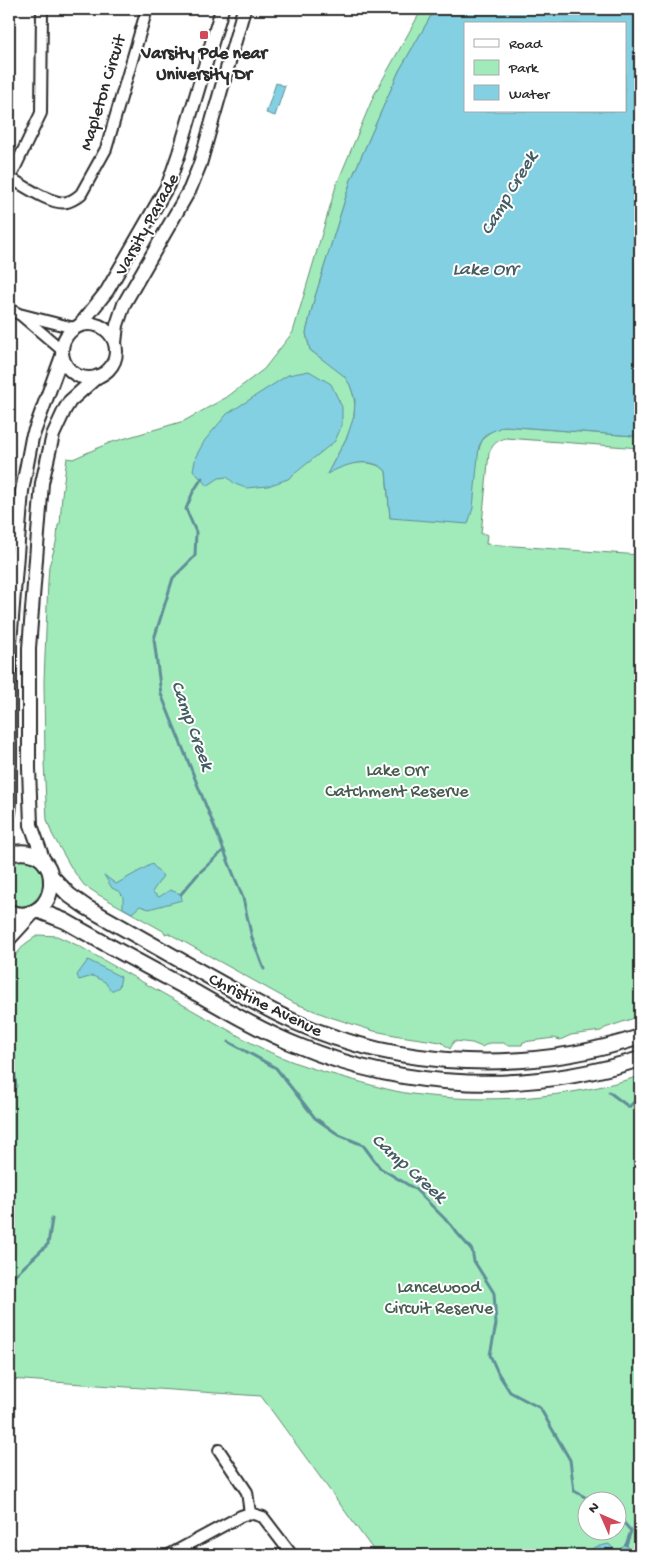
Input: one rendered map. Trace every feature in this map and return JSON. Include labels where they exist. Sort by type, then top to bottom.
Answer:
[{"type":"main road","points":[[9,854],[29,853],[38,857],[45,864]]},
{"type":"main road","name":"Christine Avenue","points":[[45,864],[52,877],[69,895],[86,908],[265,1007],[320,1032],[364,1046],[408,1056],[485,1061],[535,1059],[569,1054],[640,1037]]},
{"type":"main road","points":[[9,938],[50,896],[52,877]]},
{"type":"main road","name":"Christine Avenue","points":[[9,912],[23,915],[35,912],[65,921],[265,1031],[300,1047],[334,1059],[383,1072],[471,1084],[523,1082],[597,1071],[640,1059]]},
{"type":"street","name":"Mapleton Circuit","points":[[42,9],[41,113],[9,179],[50,200],[59,202],[74,200],[81,194],[106,149],[146,9]]},
{"type":"street","name":"Varsity Parade","points":[[77,327],[107,291],[168,185],[180,153],[222,9]]},
{"type":"street","name":"Varsity Parade","points":[[115,343],[117,325],[124,304],[190,189],[200,164],[244,9]]},
{"type":"street","points":[[9,309],[19,314],[77,327],[94,324],[101,326],[107,330],[115,343],[116,351],[111,366],[70,401],[65,409],[53,435],[42,483],[29,648],[29,768],[31,825],[45,864]]},
{"type":"street","points":[[19,314],[62,353],[69,370],[83,377],[98,376]]},
{"type":"street","points":[[9,813],[10,643],[13,544],[27,456],[39,416],[53,384],[65,337],[77,327]]},
{"type":"street","points":[[220,1450],[247,1492],[250,1513]]},
{"type":"street","points":[[169,1555],[250,1513],[263,1516],[292,1555]]},
{"type":"green space","name":"Lake Orr Catchment Reserve","points":[[422,9],[435,9],[399,71],[351,180],[314,300],[306,333],[310,350],[336,369],[350,384],[355,405],[352,425],[328,473],[354,463],[366,463],[382,468],[386,471],[390,518],[477,459],[484,437],[504,426],[640,435],[640,448],[506,438],[495,443],[489,453],[481,534],[487,534],[486,544],[640,555],[640,1016],[601,1031],[571,1035],[560,1040],[554,1038],[523,1042],[522,1045],[489,1043],[482,1047],[472,1043],[454,1041],[450,1049],[441,1042],[374,1031],[294,1003],[168,933],[165,934],[165,932],[84,885],[72,869],[52,834],[47,820],[44,763],[44,681],[48,581],[49,566],[54,550],[52,549],[55,547],[58,525],[60,524],[67,458],[73,459],[109,443],[184,421],[227,397],[264,369],[293,332],[336,186],[374,95]]},
{"type":"green space","points":[[24,858],[35,863],[41,870],[44,877],[44,886],[36,900],[28,905],[19,907],[9,905],[9,860]]},
{"type":"green space","name":"Lancewood Circuit Reserve","points":[[38,935],[57,936],[79,946],[271,1053],[313,1069],[412,1094],[470,1099],[527,1097],[584,1090],[640,1076],[640,1555],[377,1555],[261,1396],[9,1379],[9,963],[25,944]]},
{"type":"water","name":"Lake Orr","points":[[435,9],[640,9],[640,435],[504,426],[486,434],[479,446],[473,508],[468,524],[390,518],[386,471],[372,463],[357,463],[341,467],[327,474],[347,437],[354,416],[355,400],[350,385],[344,376],[310,350],[306,333],[314,300],[351,180],[399,71]]},
{"type":"water","points":[[276,83],[285,86],[275,116],[266,113]]},
{"type":"water","points":[[309,371],[331,384],[342,407],[342,425],[335,441],[288,479],[268,486],[246,488],[235,484],[227,477],[219,478],[207,486],[193,470],[196,456],[205,440],[227,414],[288,375]]},
{"type":"water","points":[[152,864],[163,876],[152,892],[159,897],[170,890],[181,894],[182,900],[149,909],[140,906],[132,913],[123,908],[123,897],[120,892],[112,888],[104,875],[116,884]]},
{"type":"water","points":[[88,960],[121,977],[119,987],[111,991],[105,982],[93,976],[79,980],[77,975]]},
{"type":"water","points":[[626,1543],[633,1555],[585,1555],[595,1547],[609,1544],[617,1552]]},
{"type":"waterway","name":"Camp Creek","points":[[202,478],[193,492],[186,509],[196,532],[195,556],[173,578],[154,639],[161,694],[243,898],[252,938],[264,969]]},
{"type":"waterway","points":[[181,894],[199,873],[224,850]]},
{"type":"waterway","name":"Camp Creek","points":[[229,1042],[276,1068],[315,1118],[339,1135],[363,1145],[380,1168],[415,1189],[451,1225],[472,1250],[474,1261],[494,1293],[496,1324],[490,1355],[498,1373],[510,1392],[540,1408],[570,1460],[574,1491],[576,1492]]},
{"type":"waterway","points":[[9,1096],[16,1086],[10,1045]]},
{"type":"waterway","points":[[609,1092],[629,1107],[640,1098]]},
{"type":"waterway","points":[[9,1281],[48,1244],[52,1219]]},
{"type":"waterway","name":"Camp Creek","points":[[626,1525],[631,1531],[626,1545]]},
{"type":"place","name":"Varsity Pde near University Dr","points":[[204,35]]}]
